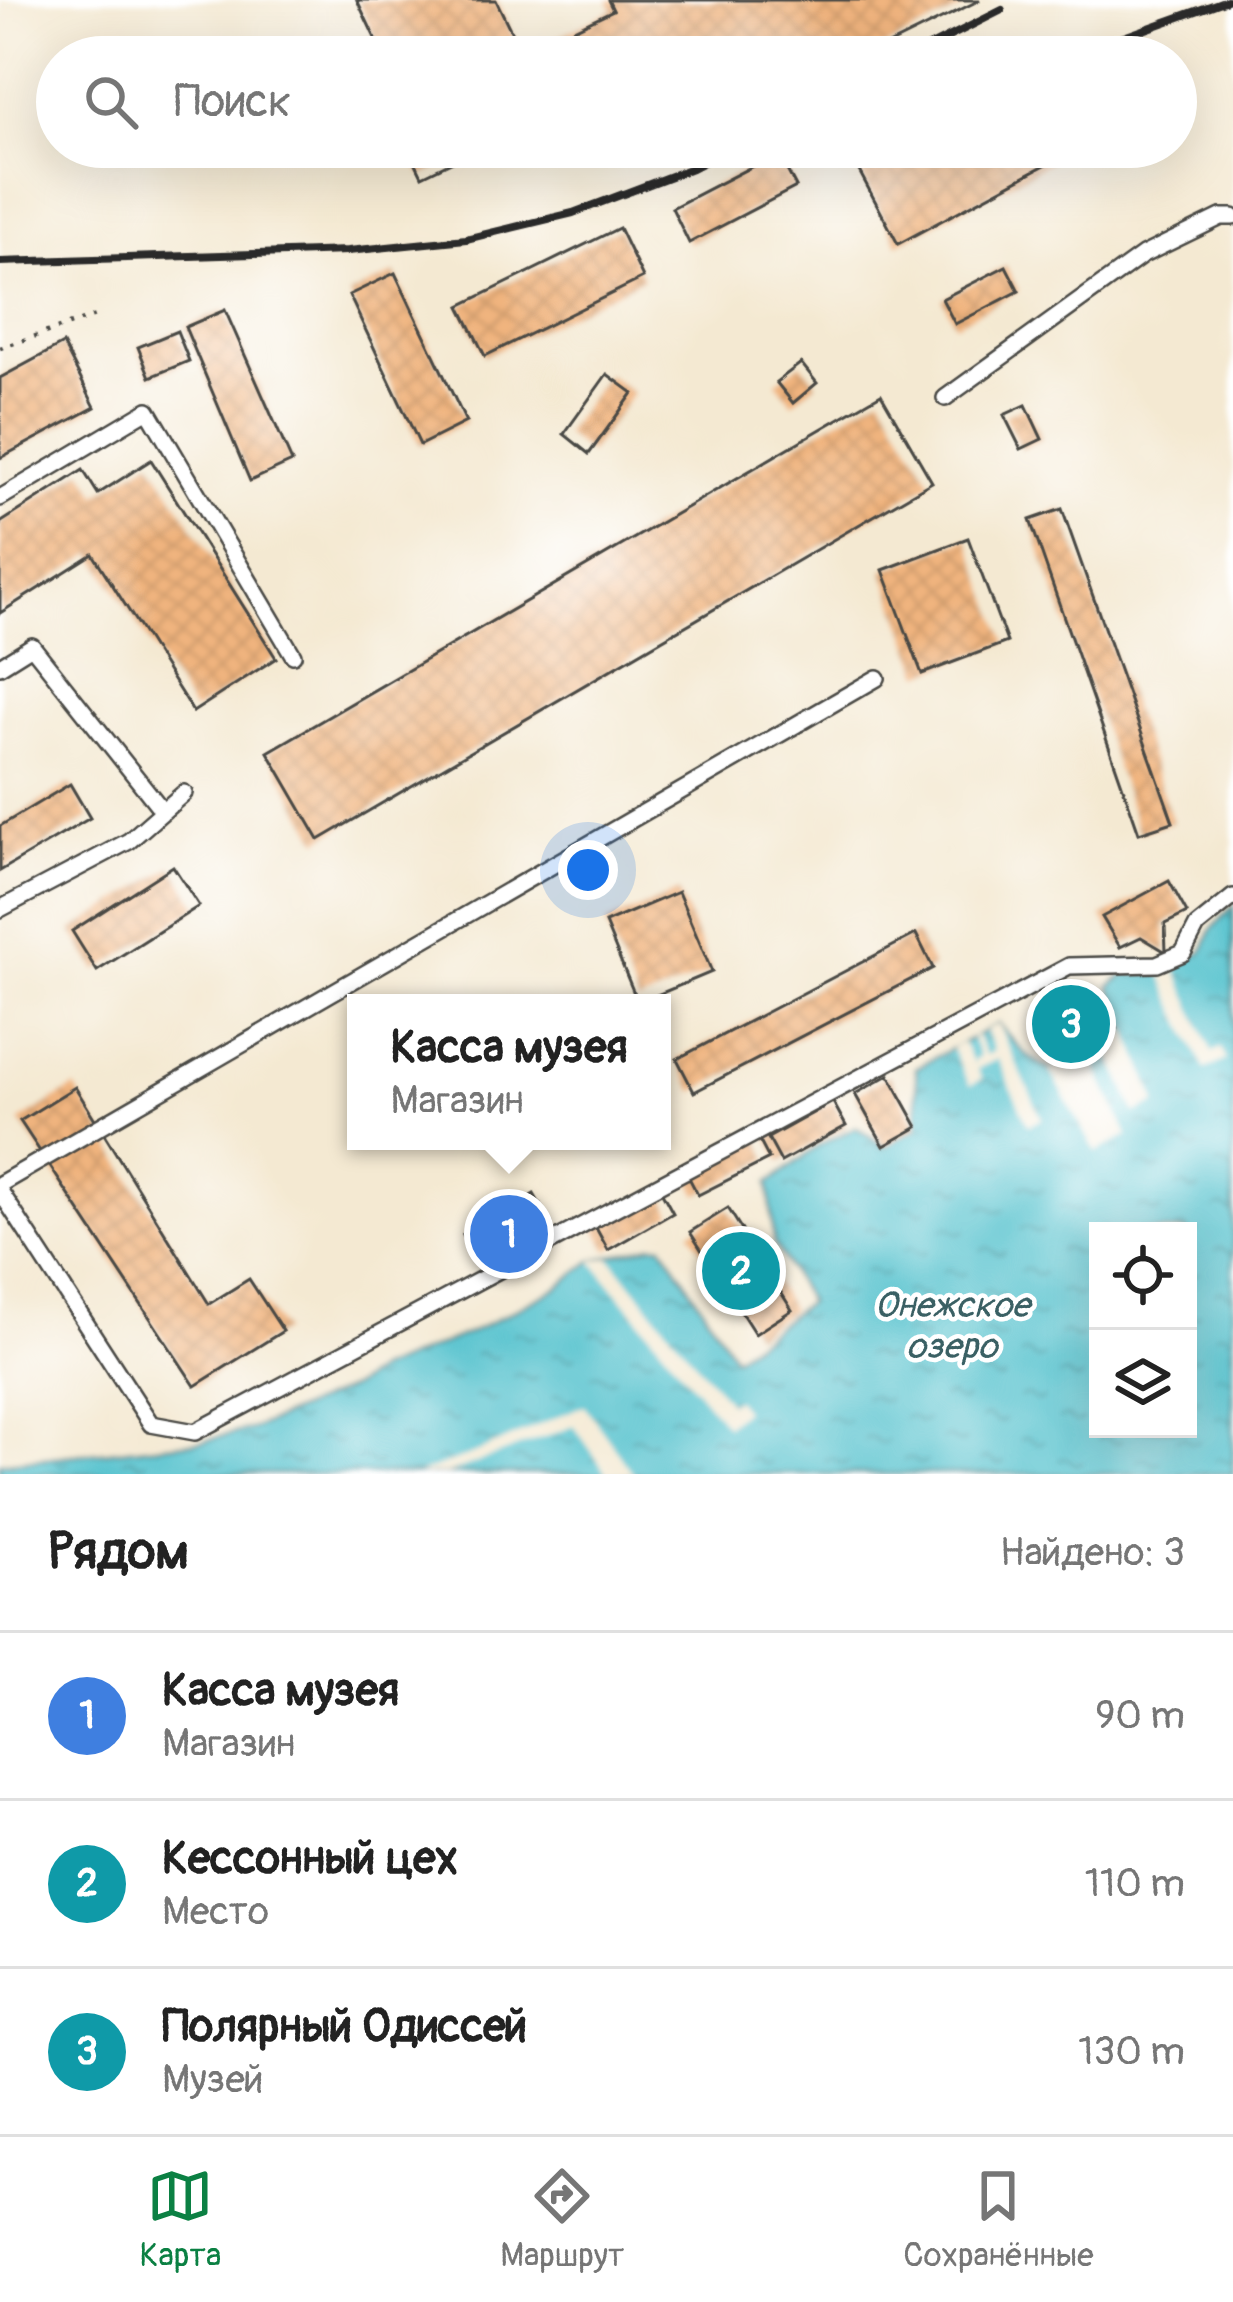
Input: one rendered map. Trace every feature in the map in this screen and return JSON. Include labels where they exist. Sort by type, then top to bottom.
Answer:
[{"type":"lane","points":[[945,398],[1143,255],[1220,217],[1233,217]]},
{"type":"lane","points":[[0,498],[148,410],[293,655]]},
{"type":"lane","points":[[0,666],[32,646],[162,810]]},
{"type":"lane","points":[[877,678],[0,1187],[151,1424],[195,1432],[1069,966],[1157,964],[1183,953],[1197,926],[1233,897]]},
{"type":"lane","points":[[0,909],[129,841],[184,793]]},
{"type":"path","points":[[0,348],[98,316]]},
{"type":"water","name":"Онежское озеро","points":[[1233,905],[1233,1474],[0,1474],[0,1463],[204,1441],[255,1428],[474,1331],[558,1287],[592,1261],[652,1245],[663,1245],[734,1357],[808,1302],[774,1243],[769,1183],[820,1145],[856,1127],[884,1146],[918,1127],[916,1068],[998,1024],[1023,1052],[1050,1070],[1107,1047],[1127,1028],[1110,986],[1124,975],[1161,974],[1203,952],[1211,931]]},
{"type":"pier","points":[[1176,969],[1212,1052],[1221,1048],[1226,1060],[1205,1070],[1161,974]]},
{"type":"pier","points":[[998,1024],[1042,1119],[1028,1125],[998,1059],[977,1069],[982,1079],[970,1085],[951,1048],[962,1042],[975,1065],[980,1056],[971,1037],[976,1035],[986,1055],[994,1051],[985,1030]]},
{"type":"pier","points":[[1127,1028],[1157,1103],[1136,1113],[1107,1047]]},
{"type":"pier","points":[[1089,1053],[1128,1136],[1096,1152],[1050,1070]]},
{"type":"pier","points":[[610,1257],[729,1403],[735,1399],[744,1410],[726,1426],[592,1261]]},
{"type":"pier","points":[[584,1405],[634,1474],[607,1474],[574,1426],[447,1474],[419,1474],[481,1451]]},
{"type":"building","points":[[357,0],[496,0],[513,36],[374,36]]},
{"type":"building","points":[[608,0],[980,0],[907,36],[559,36],[613,10]]},
{"type":"building","points":[[749,168],[786,168],[796,187],[689,243],[672,208]]},
{"type":"building","points":[[860,168],[1039,168],[898,244]]},
{"type":"building","points":[[619,228],[643,278],[485,356],[460,306]]},
{"type":"building","points":[[1006,266],[1019,291],[955,324],[942,299]]},
{"type":"building","points":[[395,273],[466,422],[420,445],[349,295]]},
{"type":"building","points":[[225,310],[292,462],[250,481],[185,327]]},
{"type":"building","points":[[177,331],[189,361],[150,377],[138,347]]},
{"type":"building","points":[[63,344],[95,407],[0,458],[0,378]]},
{"type":"building","points":[[801,363],[817,383],[793,403],[776,382]]},
{"type":"building","points":[[607,374],[633,393],[589,454],[564,434]]},
{"type":"building","points":[[881,394],[932,482],[319,840],[268,752]]},
{"type":"building","points":[[1026,405],[1042,439],[1021,449],[1004,415]]},
{"type":"building","points":[[151,460],[276,658],[193,712],[93,554],[0,613],[0,523],[83,470],[98,494]]},
{"type":"building","points":[[1062,509],[1173,822],[1139,833],[1030,520]]},
{"type":"building","points":[[968,538],[1007,642],[922,674],[883,570]]},
{"type":"building","points":[[70,784],[90,818],[0,871],[0,826]]},
{"type":"building","points":[[173,866],[199,906],[97,971],[72,931]]},
{"type":"building","points":[[1169,881],[1187,913],[1165,924],[1166,952],[1141,937],[1120,947],[1102,917]]},
{"type":"building","points":[[678,892],[712,972],[659,994],[634,994],[605,923]]},
{"type":"building","points":[[916,934],[933,968],[694,1092],[677,1059]]},
{"type":"building","points":[[1097,990],[1117,1028],[1057,1058],[1038,1020]]},
{"type":"building","points":[[889,1075],[918,1127],[884,1146],[855,1094]]},
{"type":"building","points":[[75,1087],[209,1304],[249,1279],[283,1331],[195,1386],[20,1121]]},
{"type":"building","points":[[833,1102],[846,1126],[781,1162],[768,1138]]},
{"type":"building","points":[[758,1138],[769,1159],[698,1195],[687,1174]]},
{"type":"building","points":[[661,1191],[673,1213],[608,1250],[596,1228]]},
{"type":"building","points":[[534,1194],[551,1223],[479,1264],[463,1235]]},
{"type":"building","points":[[728,1208],[792,1310],[755,1334],[690,1232]]},
{"type":"railway","points":[[1127,36],[1227,0]]},
{"type":"railway","points":[[951,36],[1002,10]]},
{"type":"railway","points":[[0,262],[348,251],[466,239],[573,213],[692,168]]},
{"type":"place","name":"Полярный Одиссей","points":[[1071,1024]]},
{"type":"place","name":"Касса музея","points":[[509,1234]]},
{"type":"place","name":"Кессонный цех","points":[[741,1271]]}]
